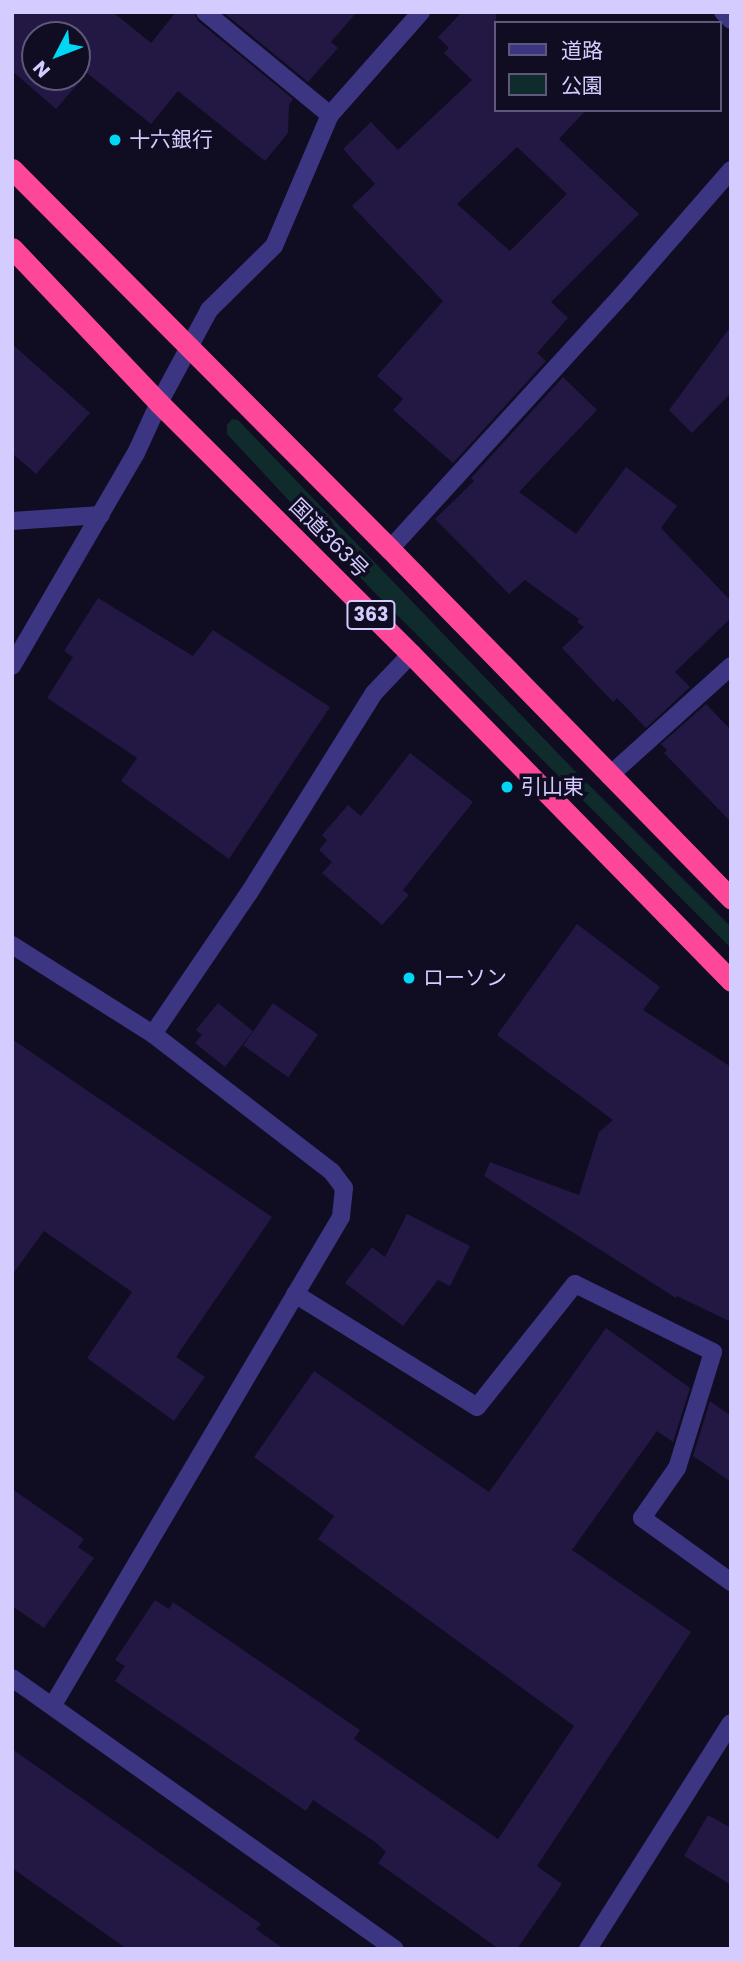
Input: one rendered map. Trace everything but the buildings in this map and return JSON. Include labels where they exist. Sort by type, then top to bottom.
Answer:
[{"type":"highway","name":"国道363号","points":[[12,169],[390,549],[731,899]]},
{"type":"highway","name":"国道363号","points":[[12,248],[159,403],[411,654],[731,981]]},
{"type":"street","points":[[205,12],[331,115]]},
{"type":"street","points":[[12,666],[102,515],[209,310],[274,246],[331,115],[421,12]]},
{"type":"street","points":[[723,12],[731,20]]},
{"type":"street","points":[[390,549],[622,295],[731,170]]},
{"type":"street","points":[[12,521],[102,515]]},
{"type":"street","points":[[153,1034],[249,893],[374,693],[411,654]]},
{"type":"street","points":[[609,776],[731,666]]},
{"type":"street","points":[[716,680],[731,691]]},
{"type":"street","points":[[12,945],[153,1034],[332,1172],[344,1188],[341,1217],[53,1706]]},
{"type":"street","points":[[295,1294],[477,1407],[575,1284],[713,1352],[677,1468],[642,1518],[731,1582]]},
{"type":"street","points":[[12,1678],[395,1949]]},
{"type":"street","points":[[588,1949],[731,1723]]},
{"type":"green space","points":[[232,419],[238,420],[572,768],[731,927],[731,948],[372,590],[227,434],[227,425]]},
{"type":"place","name":"十六銀行","points":[[115,140]]},
{"type":"place","name":"引山東","points":[[507,787]]},
{"type":"place","name":"ローソン","points":[[409,978]]}]
